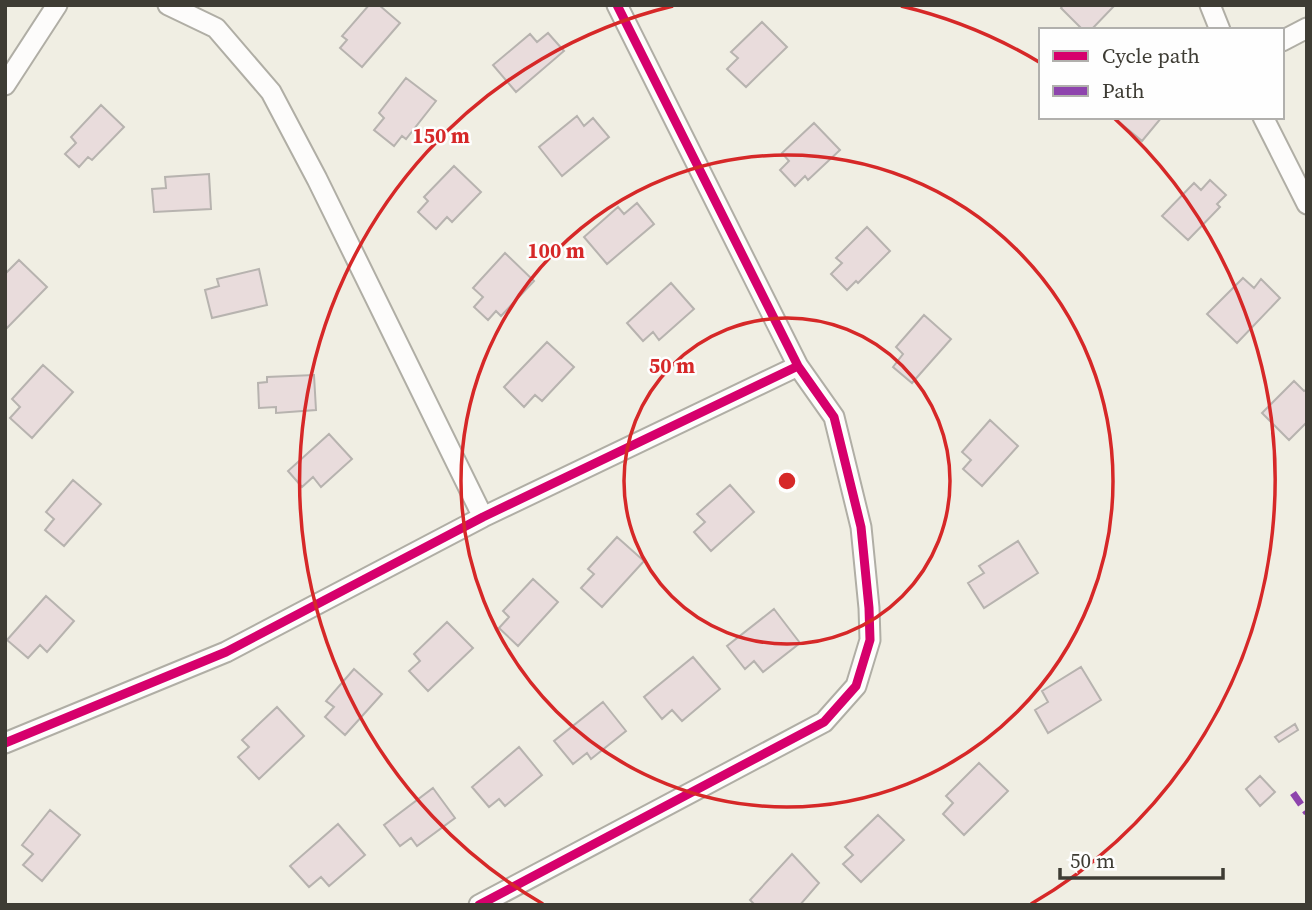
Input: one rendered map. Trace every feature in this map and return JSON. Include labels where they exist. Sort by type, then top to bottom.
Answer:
[{"type":"street","points":[[5,85],[57,5]]},
{"type":"street","points":[[167,5],[216,28],[271,92],[317,179],[483,517]]},
{"type":"street","points":[[479,905],[824,722],[856,686],[870,640],[861,527],[834,417],[798,366],[617,5]]},
{"type":"street","points":[[1210,5],[1219,28]]},
{"type":"street","points":[[1284,40],[1307,29]]},
{"type":"street","points":[[1264,119],[1307,204]]},
{"type":"street","points":[[5,743],[226,652],[483,517],[798,366]]},
{"type":"building","points":[[369,5],[379,5],[400,23],[362,67],[340,48],[347,40],[342,36]]},
{"type":"building","points":[[1063,5],[1115,5],[1093,28],[1081,28],[1061,8]]},
{"type":"building","points":[[762,22],[787,47],[746,87],[727,69],[738,58],[731,52]]},
{"type":"building","points":[[548,33],[564,51],[516,92],[493,65],[530,34],[537,42]]},
{"type":"building","points":[[406,78],[436,101],[406,139],[402,136],[394,146],[374,130],[384,118],[379,113]]},
{"type":"building","points":[[101,105],[124,127],[92,160],[88,157],[79,167],[65,154],[76,143],[71,137]]},
{"type":"building","points":[[577,116],[584,126],[593,118],[609,137],[562,176],[539,147]]},
{"type":"building","points":[[1115,119],[1160,119],[1142,141]]},
{"type":"building","points":[[814,123],[840,150],[808,180],[805,176],[795,186],[780,170],[789,161],[782,153]]},
{"type":"building","points":[[454,166],[481,192],[452,222],[447,217],[436,229],[418,212],[428,201],[424,197]]},
{"type":"building","points":[[209,174],[211,209],[154,212],[152,189],[166,188],[165,177]]},
{"type":"building","points":[[1210,180],[1226,195],[1217,204],[1220,207],[1188,240],[1162,216],[1194,183],[1201,190]]},
{"type":"building","points":[[637,203],[654,224],[607,264],[584,237],[618,207],[624,214]]},
{"type":"building","points":[[867,227],[890,251],[858,283],[856,281],[847,290],[831,274],[842,263],[836,258]]},
{"type":"building","points":[[505,253],[534,281],[501,316],[496,311],[488,320],[474,307],[483,297],[473,288]]},
{"type":"building","points":[[19,260],[47,287],[5,330],[5,274]]},
{"type":"building","points":[[259,269],[267,305],[212,318],[205,290],[219,286],[217,279]]},
{"type":"building","points":[[1243,278],[1254,288],[1261,279],[1280,298],[1237,343],[1207,314]]},
{"type":"building","points":[[671,283],[694,309],[659,340],[653,332],[643,341],[627,323]]},
{"type":"building","points":[[924,315],[951,339],[912,383],[893,367],[903,354],[896,347]]},
{"type":"building","points":[[547,342],[574,367],[542,401],[535,395],[524,407],[504,387]]},
{"type":"building","points":[[43,365],[73,392],[32,438],[10,418],[20,407],[12,399]]},
{"type":"building","points":[[314,375],[316,410],[276,413],[276,407],[259,408],[258,383],[267,382],[267,377]]},
{"type":"building","points":[[1294,381],[1304,391],[1307,389],[1307,422],[1289,440],[1262,413]]},
{"type":"building","points":[[990,420],[1018,446],[982,486],[963,469],[971,460],[962,452]]},
{"type":"building","points":[[329,434],[352,459],[321,487],[313,477],[302,487],[288,471]]},
{"type":"building","points":[[73,480],[101,504],[64,546],[45,530],[54,519],[46,512]]},
{"type":"building","points":[[730,485],[754,512],[711,551],[694,532],[705,522],[697,514]]},
{"type":"building","points":[[617,537],[644,561],[602,607],[581,588],[594,574],[588,569]]},
{"type":"building","points":[[1018,541],[1038,573],[984,608],[968,583],[984,573],[979,566]]},
{"type":"building","points":[[533,579],[558,602],[518,646],[499,628],[509,617],[503,611]]},
{"type":"building","points":[[46,596],[74,621],[47,652],[40,645],[28,658],[7,640]]},
{"type":"building","points":[[774,609],[800,643],[763,672],[754,661],[745,669],[727,646]]},
{"type":"building","points":[[447,622],[473,648],[428,691],[409,671],[420,661],[414,654]]},
{"type":"building","points":[[693,657],[720,689],[682,721],[672,710],[662,719],[644,697]]},
{"type":"building","points":[[1081,667],[1101,700],[1048,733],[1035,710],[1048,702],[1042,691]]},
{"type":"building","points":[[354,669],[382,694],[345,735],[325,717],[334,707],[326,701]]},
{"type":"building","points":[[603,702],[626,731],[591,759],[587,753],[573,764],[554,741]]},
{"type":"building","points":[[277,707],[304,736],[259,779],[238,757],[249,747],[242,740]]},
{"type":"building","points":[[1295,724],[1298,730],[1279,742],[1275,737]]},
{"type":"building","points":[[519,747],[542,775],[505,806],[499,799],[489,807],[472,787]]},
{"type":"building","points":[[979,763],[1008,791],[964,835],[943,814],[953,803],[946,796]]},
{"type":"building","points":[[1260,776],[1275,792],[1260,806],[1246,789]]},
{"type":"building","points":[[433,788],[455,818],[417,846],[411,838],[400,846],[384,825]]},
{"type":"building","points":[[50,810],[80,835],[42,881],[23,865],[33,854],[22,845]]},
{"type":"building","points":[[878,815],[904,840],[861,882],[843,864],[853,855],[845,847]]},
{"type":"building","points":[[338,824],[365,855],[329,886],[321,877],[309,887],[290,866]]},
{"type":"building","points":[[792,854],[819,883],[800,905],[755,905],[750,900]]},
{"type":"marked path","points":[[1293,793],[1307,813]]},
{"type":"cycle path","points":[[479,905],[824,722],[856,686],[870,640],[861,527],[834,417],[798,366],[617,5]]},
{"type":"cycle path","points":[[5,743],[226,652],[483,517],[798,366]]}]
